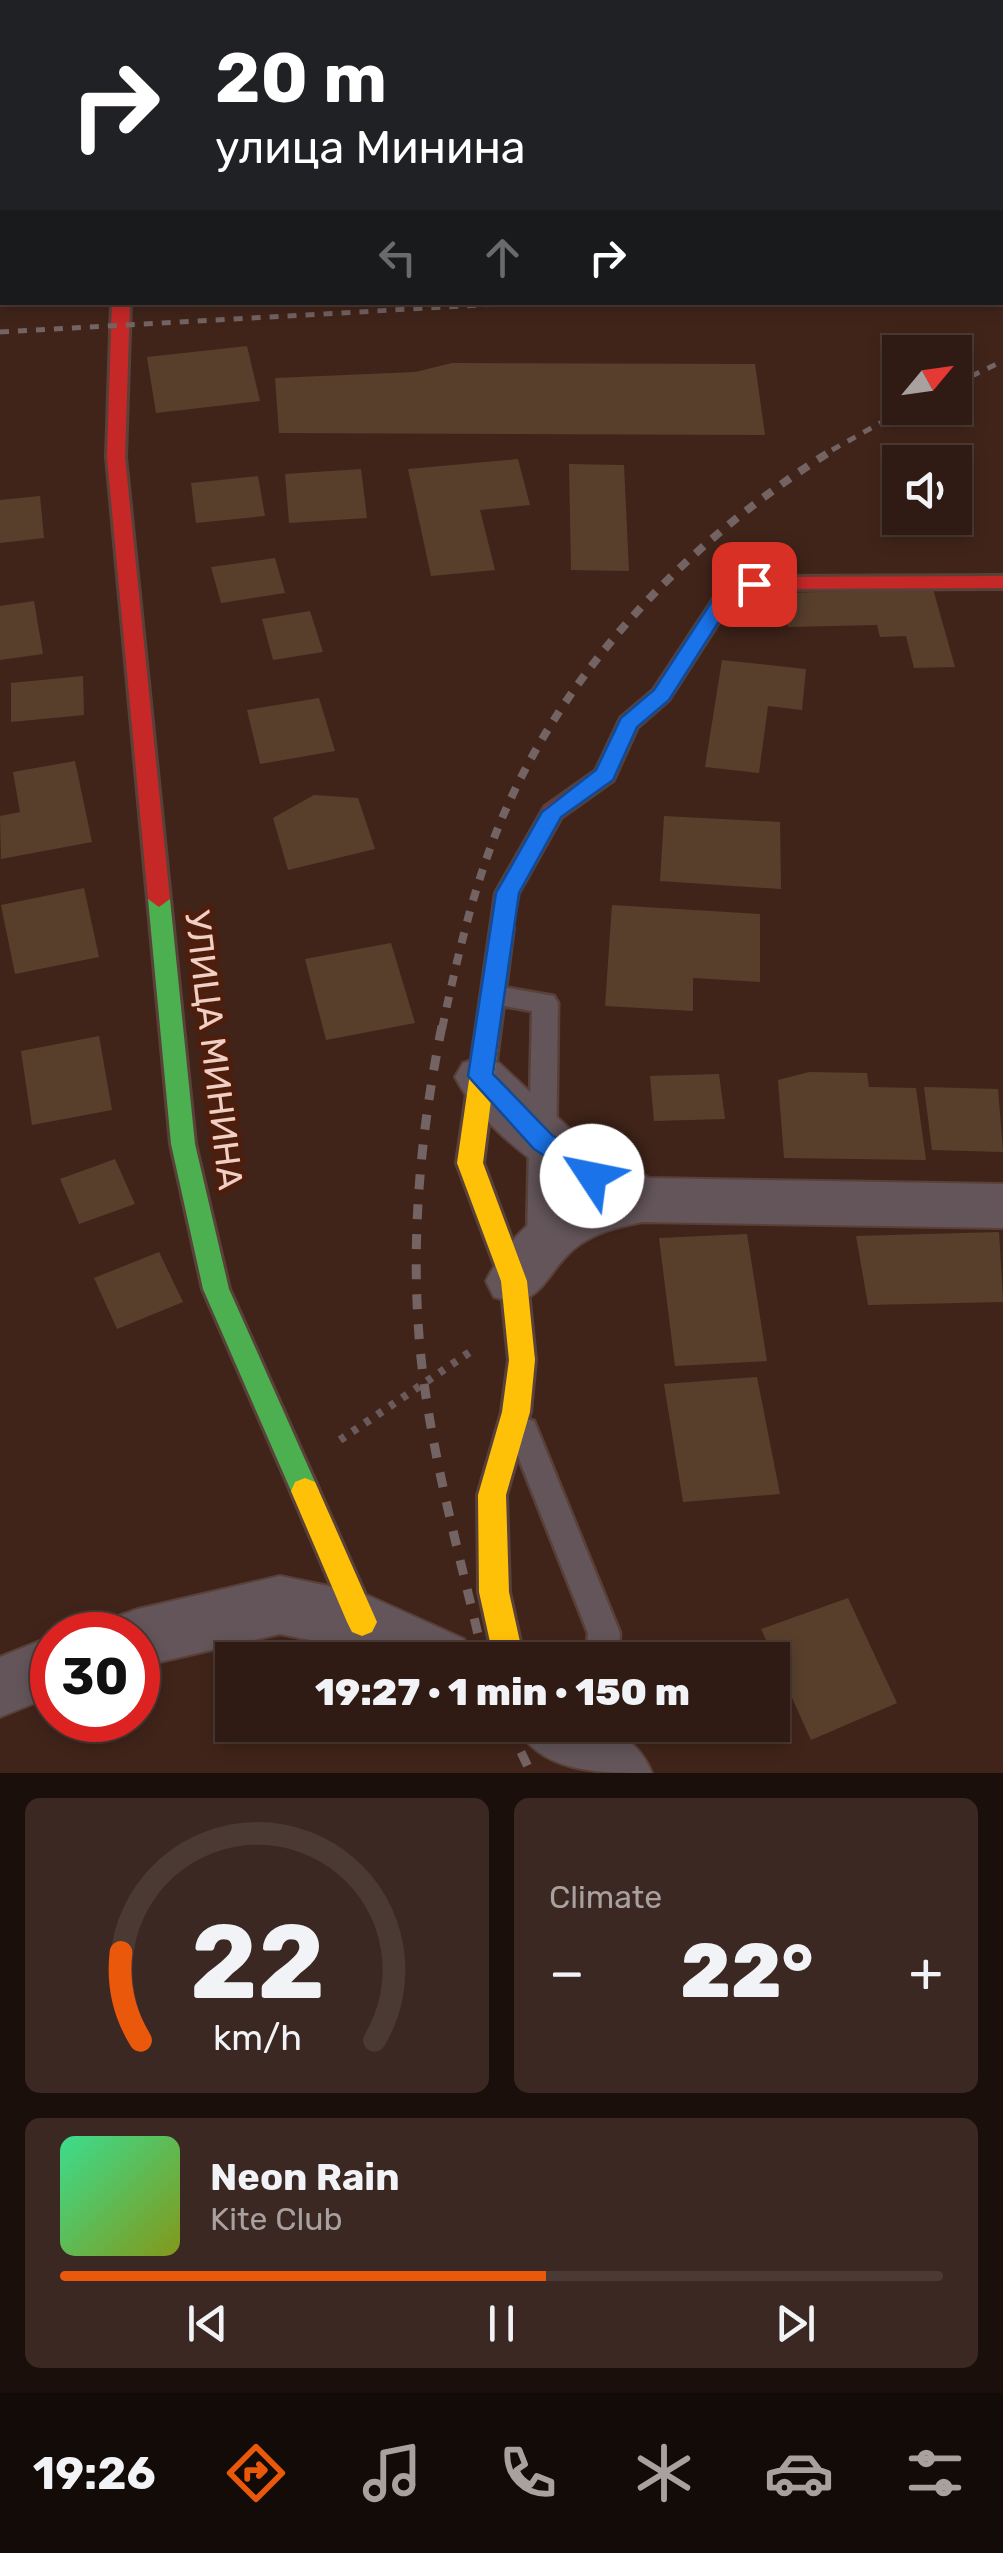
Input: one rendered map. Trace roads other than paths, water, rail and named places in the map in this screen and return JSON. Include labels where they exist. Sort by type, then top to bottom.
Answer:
[{"type":"street","name":"УЛИЦА МИНИНА","points":[[121,305],[116,457],[184,1144],[216,1289],[362,1622]]},
{"type":"street","points":[[505,1642],[494,1592],[492,1495],[516,1412],[524,1281],[470,1163],[480,1076],[496,996],[507,893],[553,812],[605,775],[628,723],[662,695],[723,600],[754,584],[1003,582]]},
{"type":"street","points":[[480,1076],[543,1142],[592,1176],[642,1200]]},
{"type":"street","points":[[524,1281],[591,1210],[642,1200],[1003,1206]]},
{"type":"street","points":[[160,1633],[280,1605],[362,1622],[404,1642]]},
{"type":"street","points":[[0,1686],[30,1674]]},
{"type":"street","points":[[579,1742],[620,1773]]},
{"type":"lane","points":[[496,996],[545,1003],[543,1142],[524,1281]]},
{"type":"lane","points":[[516,1412],[604,1632],[603,1642]]},
{"type":"railway","points":[[0,332],[482,305]]},
{"type":"railway","points":[[972,376],[1003,361]]},
{"type":"railway","points":[[832,450],[882,422]]},
{"type":"railway","points":[[442,1029],[468,917],[495,835],[534,754],[566,701],[603,651],[688,560],[735,519],[836,448]]},
{"type":"railway","points":[[442,1026],[418,1204],[419,1338],[436,1453],[480,1642]]},
{"type":"railway","points":[[516,1742],[531,1773]]}]
